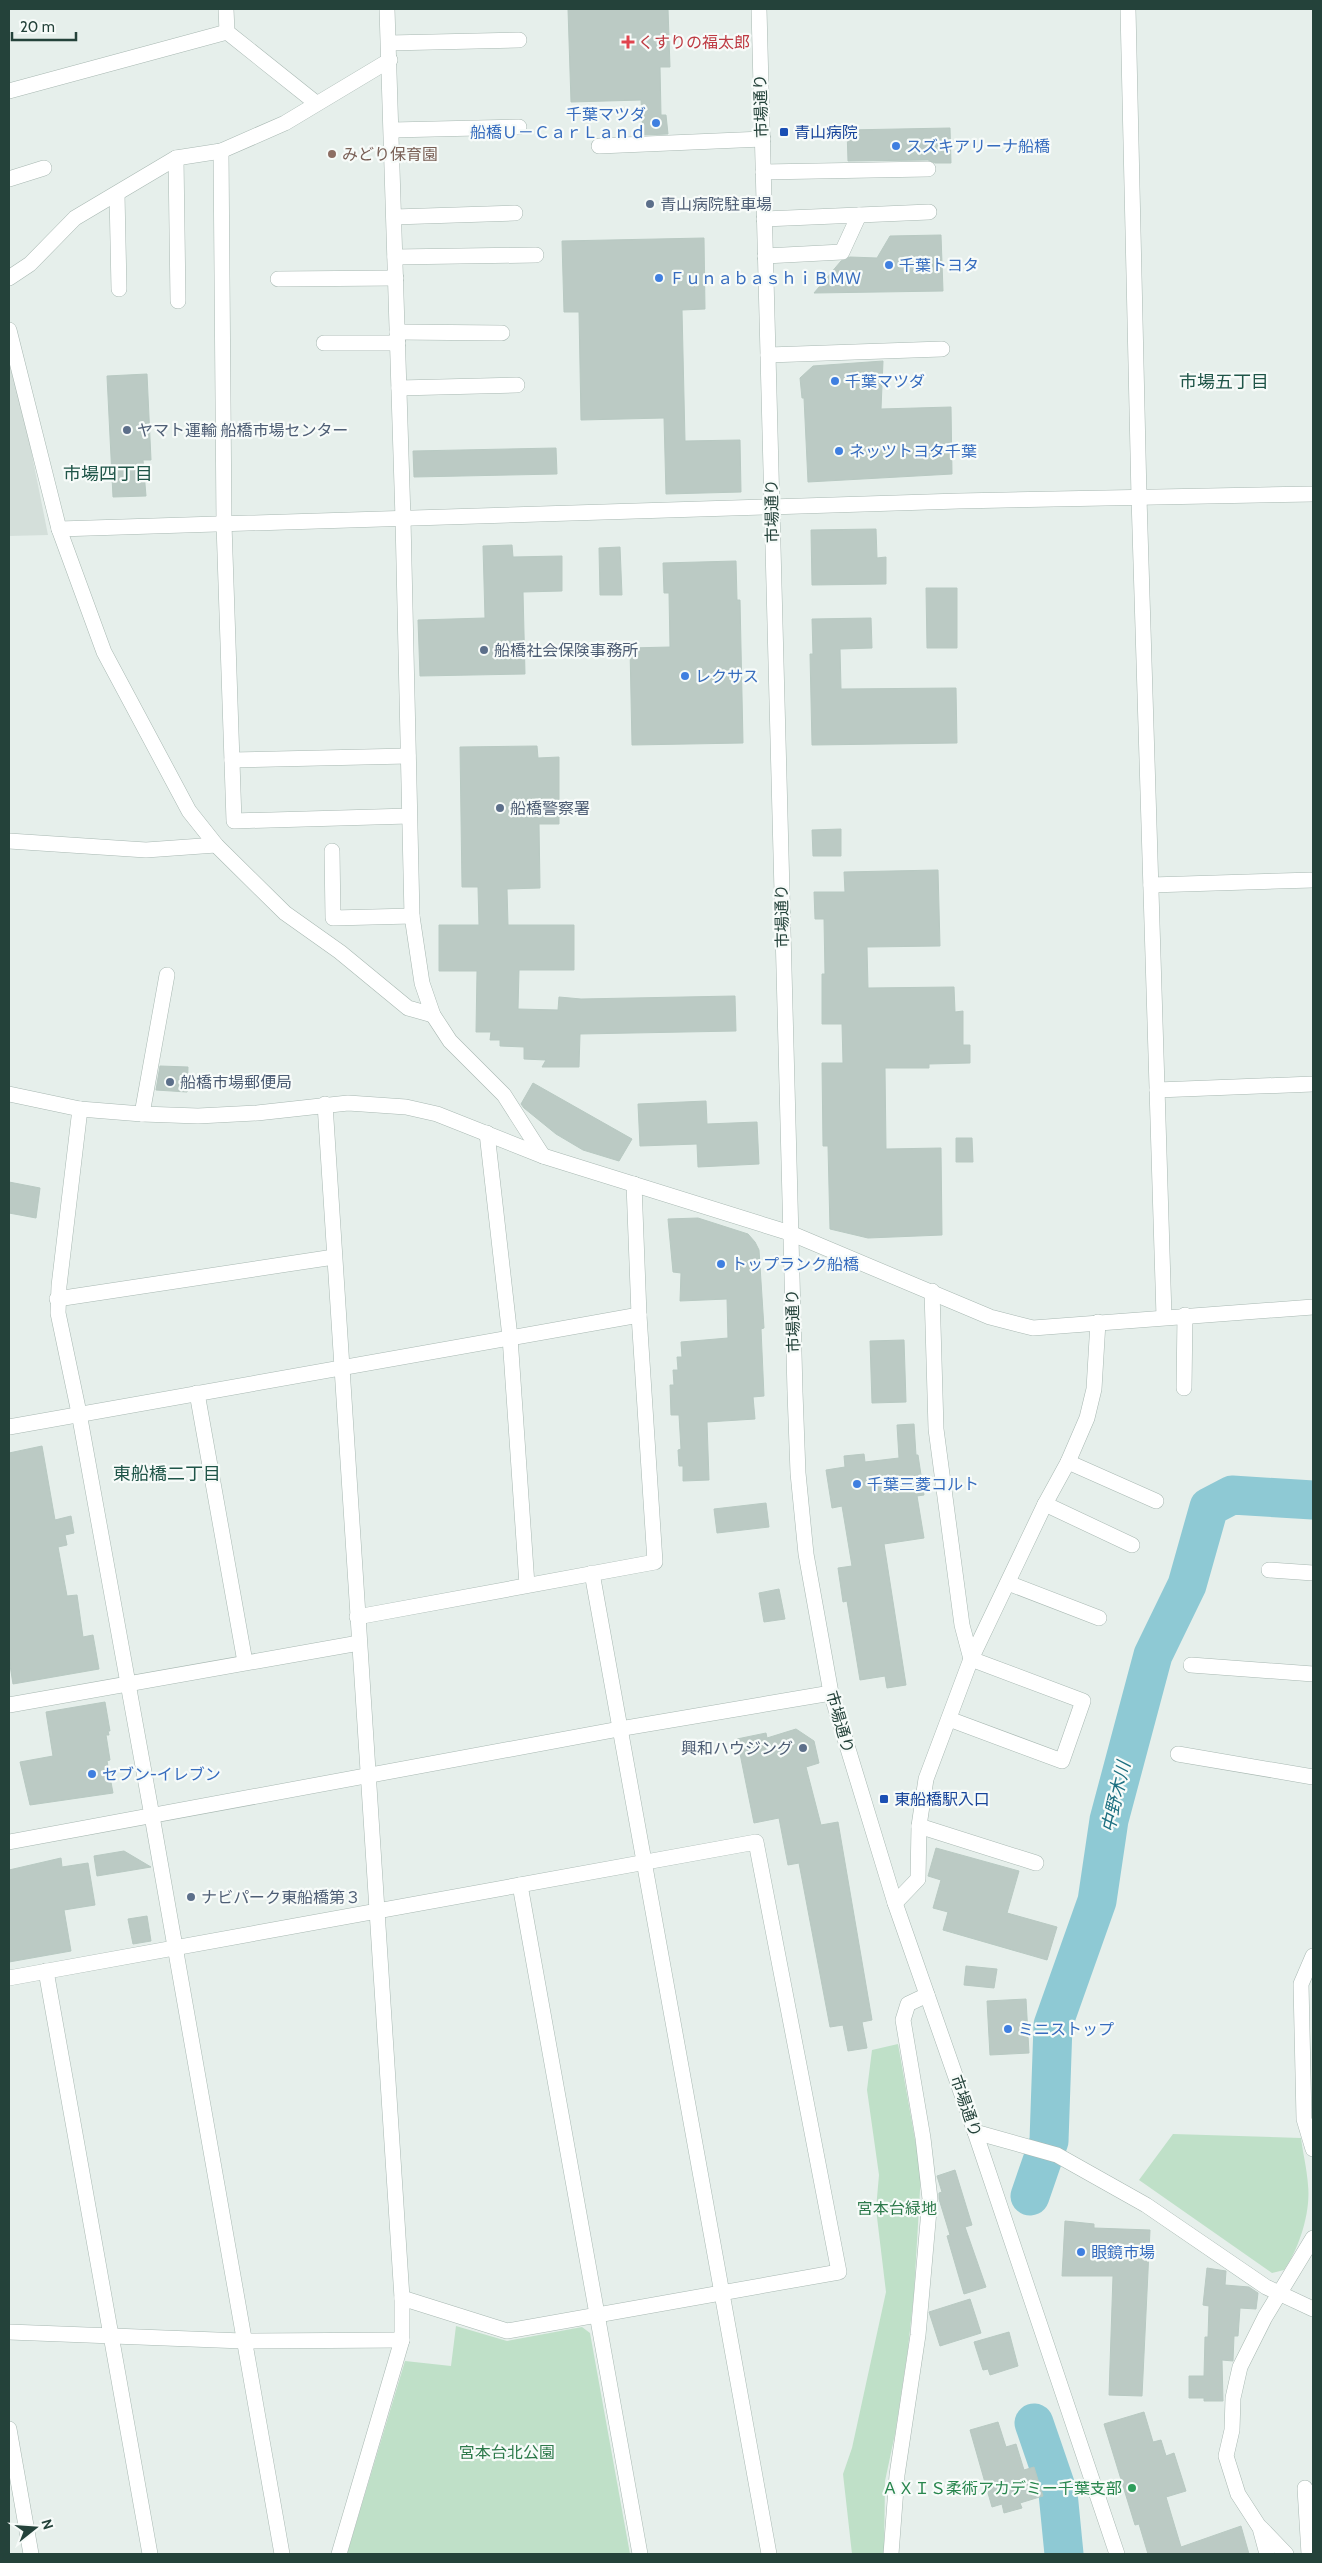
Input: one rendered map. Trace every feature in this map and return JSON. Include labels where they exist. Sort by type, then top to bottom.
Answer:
[{"type":"street","points":[[226,9],[227,32],[316,103]]},
{"type":"street","points":[[387,9],[403,519],[412,916],[422,984],[433,1015],[450,1041],[504,1094],[543,1156]]},
{"type":"street","name":"市場通り","points":[[759,9],[790,1233],[798,1473],[806,1554],[830,1693],[895,1903],[975,2132],[1117,2554]]},
{"type":"street","points":[[1128,9],[1139,497],[1164,1317]]},
{"type":"street","points":[[9,91],[227,32]]},
{"type":"street","points":[[388,43],[519,40]]},
{"type":"street","points":[[9,278],[30,264],[75,218],[176,158],[221,151],[285,123],[390,60]]},
{"type":"street","points":[[392,130],[519,127]]},
{"type":"street","points":[[599,146],[762,139]]},
{"type":"street","points":[[221,151],[224,524],[234,821],[409,816]]},
{"type":"street","points":[[176,158],[178,301]]},
{"type":"street","points":[[9,179],[44,168]]},
{"type":"street","points":[[763,172],[928,169]]},
{"type":"street","points":[[117,194],[118,289]]},
{"type":"street","points":[[764,219],[929,212]]},
{"type":"street","points":[[394,217],[515,213]]},
{"type":"street","points":[[765,256],[842,252],[859,215]]},
{"type":"street","points":[[395,257],[536,255]]},
{"type":"street","points":[[278,279],[396,278]]},
{"type":"street","points":[[9,330],[59,529],[104,652],[166,772],[190,811],[216,845],[285,913],[340,952],[408,1008],[433,1015]]},
{"type":"street","points":[[324,343],[502,333]]},
{"type":"street","points":[[768,355],[942,349]]},
{"type":"street","points":[[399,388],[517,384]]},
{"type":"street","points":[[59,529],[1139,497],[1313,494]]},
{"type":"street","points":[[232,760],[408,756]]},
{"type":"street","points":[[9,841],[146,850],[216,845]]},
{"type":"street","points":[[332,851],[333,918],[412,916]]},
{"type":"street","points":[[1151,886],[1313,880]]},
{"type":"street","points":[[142,1114],[167,975]]},
{"type":"street","points":[[1157,1090],[1313,1084]]},
{"type":"street","points":[[9,1094],[80,1108],[142,1114],[198,1116],[257,1113],[325,1104],[374,1104],[406,1107],[437,1114],[543,1156],[790,1233],[932,1291],[990,1317],[1033,1328],[1184,1315],[1313,1307]]},
{"type":"street","points":[[325,1104],[356,1617],[402,2298],[402,2340],[339,2554]]},
{"type":"street","points":[[80,1108],[58,1313],[79,1414],[152,1816],[282,2554]]},
{"type":"street","points":[[487,1133],[510,1337],[527,1585]]},
{"type":"street","points":[[356,1617],[655,1562],[639,1315],[634,1184]]},
{"type":"street","points":[[58,1299],[334,1257]]},
{"type":"street","points":[[932,1291],[936,1429],[962,1625],[971,1659]]},
{"type":"street","points":[[9,1427],[639,1315]]},
{"type":"street","points":[[1184,1315],[1184,1388]]},
{"type":"street","points":[[895,1903],[918,1879],[919,1826],[926,1779],[971,1659],[1045,1504],[1068,1462],[1087,1418],[1094,1389],[1098,1322]]},
{"type":"street","points":[[197,1393],[245,1662]]},
{"type":"street","points":[[1068,1462],[1156,1501]]},
{"type":"street","points":[[1045,1504],[1132,1544]]},
{"type":"street","points":[[1269,1570],[1313,1573]]},
{"type":"street","points":[[592,1573],[768,2554]]},
{"type":"street","points":[[1008,1583],[1099,1618]]},
{"type":"street","points":[[9,1704],[127,1685],[245,1662],[359,1643]]},
{"type":"street","points":[[948,1718],[1062,1761],[1084,1701],[971,1659]]},
{"type":"street","points":[[1191,1665],[1313,1674]]},
{"type":"street","points":[[9,1842],[619,1728],[830,1693]]},
{"type":"street","points":[[1178,1754],[1313,1777]]},
{"type":"street","points":[[919,1826],[1036,1863]]},
{"type":"street","points":[[9,1978],[756,1842],[839,2272],[507,2331],[402,2298]]},
{"type":"street","points":[[520,1885],[640,2554]]},
{"type":"street","points":[[1313,1956],[1301,1984],[1304,2119],[1313,2150]]},
{"type":"street","points":[[46,1971],[150,2554]]},
{"type":"street","points":[[891,2554],[897,2475],[918,2335],[930,2199],[923,2138],[903,2020],[908,2004],[927,1995]]},
{"type":"street","points":[[975,2132],[1057,2155],[1146,2206],[1266,2287],[1281,2292],[1313,2309]]},
{"type":"street","points":[[1286,2554],[1260,2528],[1238,2494],[1226,2456],[1232,2430],[1233,2398],[1240,2367],[1264,2317],[1313,2240]]},
{"type":"street","points":[[9,2332],[243,2341],[402,2340]]},
{"type":"street","points":[[9,2429],[31,2554]]},
{"type":"street","points":[[1306,2488],[1309,2554]]},
{"type":"street","points":[[1260,2528],[1267,2554]]},
{"type":"shaded area","points":[[9,361],[28,435],[48,535],[9,536]]},
{"type":"green space","name":"宮本台緑地","points":[[898,2044],[921,2173],[914,2293],[895,2434],[885,2481],[884,2554],[852,2554],[843,2474],[852,2448],[886,2292],[876,2209],[879,2175],[867,2090],[872,2050]]},
{"type":"green space","points":[[1173,2134],[1301,2138],[1307,2179],[1308,2207],[1299,2241],[1284,2270],[1272,2273],[1139,2180]]},
{"type":"green space","name":"宮本台北公園","points":[[456,2326],[507,2341],[582,2327],[590,2333],[630,2554],[347,2554],[405,2361],[451,2366]]},
{"type":"building","points":[[568,9],[668,9],[670,67],[660,67],[661,115],[666,115],[668,134],[643,135],[641,100],[571,102]]},
{"type":"building","points":[[950,128],[951,163],[935,163],[928,160],[848,161],[847,130]]},
{"type":"building","points":[[941,235],[943,291],[814,293],[841,261],[850,257],[877,258],[890,236]]},
{"type":"building","points":[[704,238],[705,309],[682,310],[685,441],[740,440],[741,492],[666,494],[664,418],[581,420],[579,312],[564,312],[562,241]]},
{"type":"building","points":[[883,361],[881,409],[951,407],[952,474],[808,482],[804,398],[802,398],[800,378],[813,366]]},
{"type":"building","points":[[147,374],[151,460],[143,460],[146,496],[113,497],[107,376]]},
{"type":"building","points":[[556,448],[557,474],[414,477],[413,451]]},
{"type":"building","points":[[876,529],[877,558],[886,557],[886,584],[812,585],[811,530]]},
{"type":"building","points":[[512,545],[513,557],[562,556],[562,591],[523,592],[525,674],[420,676],[418,620],[485,618],[483,546]]},
{"type":"building","points":[[620,547],[622,595],[600,595],[599,548]]},
{"type":"building","points":[[736,561],[737,600],[740,600],[743,743],[632,745],[630,648],[670,647],[669,593],[664,593],[663,563]]},
{"type":"building","points":[[926,588],[957,588],[957,648],[927,648]]},
{"type":"building","points":[[871,618],[872,648],[840,649],[841,689],[956,688],[957,743],[812,745],[810,654],[813,654],[812,619]]},
{"type":"building","points":[[537,746],[538,758],[559,757],[559,824],[539,824],[540,888],[507,889],[508,925],[574,925],[574,970],[519,970],[518,1009],[558,1010],[559,997],[581,999],[735,996],[736,1031],[580,1034],[579,1067],[542,1067],[546,1060],[524,1059],[524,1047],[500,1046],[500,1040],[490,1040],[491,1032],[476,1032],[477,971],[439,971],[439,925],[479,925],[478,887],[462,887],[460,747]]},
{"type":"building","points":[[841,829],[841,856],[813,856],[812,830]]},
{"type":"building","points":[[938,870],[940,946],[867,947],[868,988],[954,987],[955,1012],[963,1011],[963,1045],[970,1045],[970,1063],[929,1064],[929,1068],[885,1068],[886,1149],[941,1148],[942,1235],[868,1238],[830,1229],[828,1146],[823,1146],[822,1063],[843,1063],[842,1024],[822,1024],[822,974],[825,974],[824,919],[815,919],[814,892],[845,892],[844,872]]},
{"type":"building","points":[[160,1066],[188,1067],[187,1092],[156,1090]]},
{"type":"building","points":[[533,1083],[632,1139],[619,1161],[583,1150],[556,1134],[524,1108],[521,1104]]},
{"type":"building","points":[[706,1101],[707,1124],[757,1122],[759,1164],[698,1167],[697,1144],[640,1146],[638,1104]]},
{"type":"building","points":[[956,1138],[972,1138],[973,1162],[956,1162]]},
{"type":"building","points":[[9,1182],[40,1188],[36,1218],[9,1213]]},
{"type":"building","points":[[698,1218],[748,1234],[759,1250],[764,1328],[761,1329],[764,1396],[753,1397],[755,1419],[707,1422],[709,1480],[683,1481],[683,1466],[679,1466],[678,1450],[681,1449],[679,1415],[671,1415],[670,1385],[674,1385],[673,1370],[678,1370],[677,1357],[682,1357],[681,1342],[728,1338],[727,1299],[680,1301],[681,1273],[673,1272],[668,1219]]},
{"type":"building","points":[[904,1340],[906,1402],[872,1403],[870,1341]]},
{"type":"building","points":[[914,1424],[916,1455],[918,1455],[924,1495],[917,1496],[924,1538],[884,1544],[906,1685],[887,1688],[885,1676],[860,1680],[847,1601],[843,1602],[838,1568],[852,1566],[842,1506],[832,1508],[826,1470],[845,1467],[844,1456],[864,1454],[865,1462],[899,1458],[897,1425]]},
{"type":"building","points":[[42,1446],[55,1520],[71,1516],[74,1533],[65,1535],[67,1545],[58,1547],[67,1596],[77,1595],[83,1637],[93,1635],[99,1669],[13,1684],[9,1659],[9,1453]]},
{"type":"building","points":[[766,1503],[769,1527],[717,1533],[714,1509]]},
{"type":"building","points":[[779,1589],[785,1619],[764,1622],[759,1593]]},
{"type":"building","points":[[105,1702],[110,1731],[108,1731],[109,1735],[106,1735],[110,1760],[107,1761],[113,1793],[30,1805],[20,1762],[53,1756],[46,1712]]},
{"type":"building","points":[[796,1729],[814,1741],[819,1763],[806,1767],[821,1825],[838,1822],[872,2020],[862,2022],[867,2048],[848,2051],[843,2025],[830,2027],[799,1863],[788,1865],[779,1818],[754,1823],[737,1739],[766,1733],[767,1738]]},
{"type":"building","points":[[936,1848],[1019,1871],[1007,1913],[1057,1927],[1047,1960],[943,1930],[948,1912],[933,1908],[941,1880],[928,1876]]},
{"type":"building","points":[[124,1851],[151,1867],[97,1876],[94,1856]]},
{"type":"building","points":[[61,1858],[62,1867],[88,1863],[95,1905],[64,1910],[71,1951],[9,1962],[9,1870]]},
{"type":"building","points":[[147,1916],[151,1941],[133,1944],[128,1919]]},
{"type":"building","points":[[966,1966],[997,1969],[994,1988],[964,1985]]},
{"type":"building","points":[[1026,1999],[1029,2053],[990,2055],[987,2001]]},
{"type":"building","points":[[955,2170],[972,2225],[965,2227],[986,2287],[964,2294],[947,2236],[950,2235],[939,2199],[939,2193],[942,2192],[937,2176]]},
{"type":"building","points":[[1065,2221],[1094,2224],[1094,2228],[1150,2230],[1142,2396],[1109,2395],[1113,2276],[1062,2276]]},
{"type":"building","points":[[1207,2268],[1226,2271],[1225,2285],[1249,2287],[1258,2293],[1256,2309],[1240,2308],[1238,2336],[1234,2336],[1233,2361],[1222,2360],[1223,2401],[1204,2401],[1204,2398],[1189,2398],[1189,2376],[1204,2376],[1205,2337],[1208,2337],[1209,2306],[1203,2305]]},
{"type":"building","points":[[970,2299],[981,2333],[940,2346],[929,2312]]},
{"type":"building","points":[[1009,2332],[1018,2366],[990,2375],[988,2369],[983,2370],[974,2342]]},
{"type":"building","points":[[1144,2412],[1153,2442],[1161,2440],[1166,2456],[1174,2453],[1186,2491],[1166,2497],[1181,2547],[1241,2526],[1249,2554],[1148,2554],[1139,2524],[1135,2525],[1104,2424]]},
{"type":"building","points":[[998,2422],[1006,2447],[1016,2444],[1024,2470],[1034,2467],[1043,2496],[1020,2503],[1022,2508],[1004,2513],[1002,2504],[992,2507],[970,2430]]},
{"type":"waterway","name":"中野木川","points":[[1030,2196],[1049,2141],[1053,2025],[1097,1901],[1109,1820],[1153,1655],[1187,1585],[1209,1507],[1232,1495],[1313,1500]]},
{"type":"waterway","name":"中野木川","points":[[1034,2423],[1058,2493],[1064,2554]]},
{"type":"place","name":"くすりの福太郎","points":[[628,42]]},
{"type":"place","name":"千葉マツダ 船橋Ｕ－ＣａｒＬａｎｄ","points":[[656,123]]},
{"type":"place","name":"青山病院","points":[[784,132]]},
{"type":"place","name":"スズキアリーナ船橋","points":[[896,146]]},
{"type":"place","name":"みどり保育園","points":[[332,154]]},
{"type":"place","name":"青山病院駐車場","points":[[650,204]]},
{"type":"place","name":"千葉トヨタ","points":[[889,265]]},
{"type":"place","name":"ＦｕｎａｂａｓｈｉＢＭＷ","points":[[659,278]]},
{"type":"place","name":"千葉マツダ","points":[[835,381]]},
{"type":"place","name":"ヤマト運輸 船橋市場センター","points":[[127,430]]},
{"type":"place","name":"ネッツトヨタ千葉","points":[[839,451]]},
{"type":"place","name":"船橋社会保険事務所","points":[[484,650]]},
{"type":"place","name":"レクサス","points":[[685,676]]},
{"type":"place","name":"船橋警察署","points":[[500,808]]},
{"type":"place","name":"船橋市場郵便局","points":[[170,1082]]},
{"type":"place","name":"トップランク船橋","points":[[721,1264]]},
{"type":"place","name":"千葉三菱コルト","points":[[857,1484]]},
{"type":"place","name":"興和ハウジング","points":[[803,1748]]},
{"type":"place","name":"セブン-イレブン","points":[[92,1774]]},
{"type":"place","name":"東船橋駅入口","points":[[884,1799]]},
{"type":"place","name":"ナビパーク東船橋第３","points":[[191,1897]]},
{"type":"place","name":"ミニストップ","points":[[1008,2029]]},
{"type":"place","name":"眼鏡市場","points":[[1081,2252]]},
{"type":"place","name":"ＡＸＩＳ柔術アカデミー千葉支部","points":[[1132,2488]]},
{"type":"district","name":"市場五丁目","points":[[1224,382]]},
{"type":"district","name":"市場四丁目","points":[[108,474]]},
{"type":"district","name":"東船橋二丁目","points":[[167,1474]]}]
